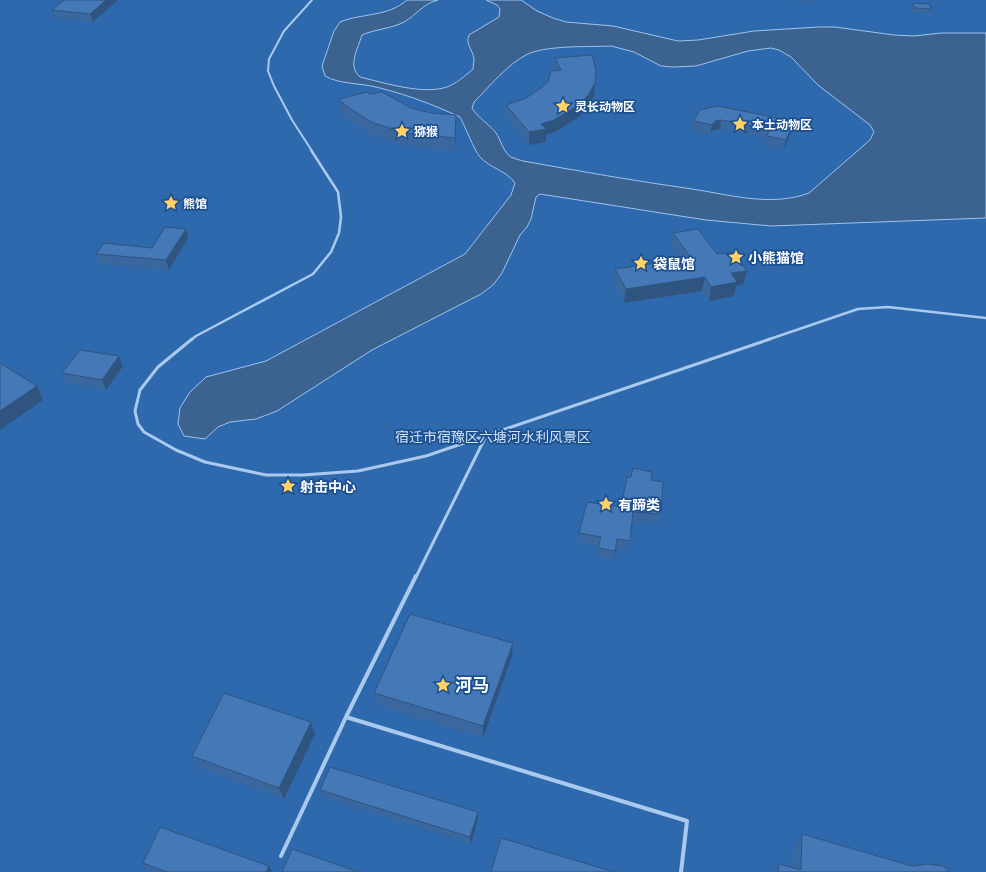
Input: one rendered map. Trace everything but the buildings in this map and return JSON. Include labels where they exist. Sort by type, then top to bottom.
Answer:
[{"type":"lane","points":[[312,0],[284,31],[274,48],[268,71],[274,86],[292,120],[338,192],[341,217],[339,233],[331,252],[313,274],[196,336],[158,367],[140,390],[135,411],[138,424],[144,432],[176,450],[205,462],[266,475],[303,476],[358,470],[426,456],[858,309],[888,307],[986,318]]},
{"type":"lane","points":[[281,856],[346,717],[486,436]]},
{"type":"lane","points":[[346,717],[687,821],[681,872]]},
{"type":"green space","name":"宿迁市宿豫区六塘河水利风景区","points":[[0,0],[986,0],[986,872],[0,872]]},
{"type":"shaded area","points":[[407,0],[438,0],[428,4],[404,22],[362,35],[355,57],[354,68],[360,77],[392,85],[427,90],[447,87],[461,79],[473,69],[474,59],[468,41],[469,35],[499,17],[500,9],[497,5],[486,0],[521,0],[537,11],[566,22],[613,26],[678,41],[698,40],[754,31],[819,27],[835,27],[894,35],[914,36],[941,33],[986,33],[986,218],[771,226],[706,220],[540,194],[536,197],[531,219],[527,227],[520,235],[502,273],[493,285],[481,294],[372,350],[277,411],[256,419],[230,422],[218,427],[205,439],[184,436],[178,424],[180,408],[190,392],[206,377],[266,361],[465,254],[511,195],[515,183],[508,175],[484,161],[480,157],[460,117],[397,93],[376,87],[336,81],[325,76],[322,66],[334,31],[340,22],[383,12],[400,5]],"holes":[[[611,46],[634,52],[661,66],[673,67],[696,66],[748,51],[771,48],[779,50],[791,57],[818,85],[870,125],[874,132],[870,140],[809,193],[795,197],[766,199],[736,197],[516,159],[508,155],[496,133],[477,115],[472,108],[474,102],[506,70],[519,59],[534,52],[555,48]]]},
{"type":"place","name":"灵长动物区","points":[[563,106]]},
{"type":"place","name":"本土动物区","points":[[740,124]]},
{"type":"place","name":"猕猴","points":[[402,131]]},
{"type":"place","name":"熊馆","points":[[171,203]]},
{"type":"place","name":"小熊猫馆","points":[[736,257]]},
{"type":"place","name":"袋鼠馆","points":[[641,263]]},
{"type":"place","name":"射击中心","points":[[288,486]]},
{"type":"place","name":"有蹄类","points":[[606,504]]},
{"type":"place","name":"河马","points":[[443,685]]}]
